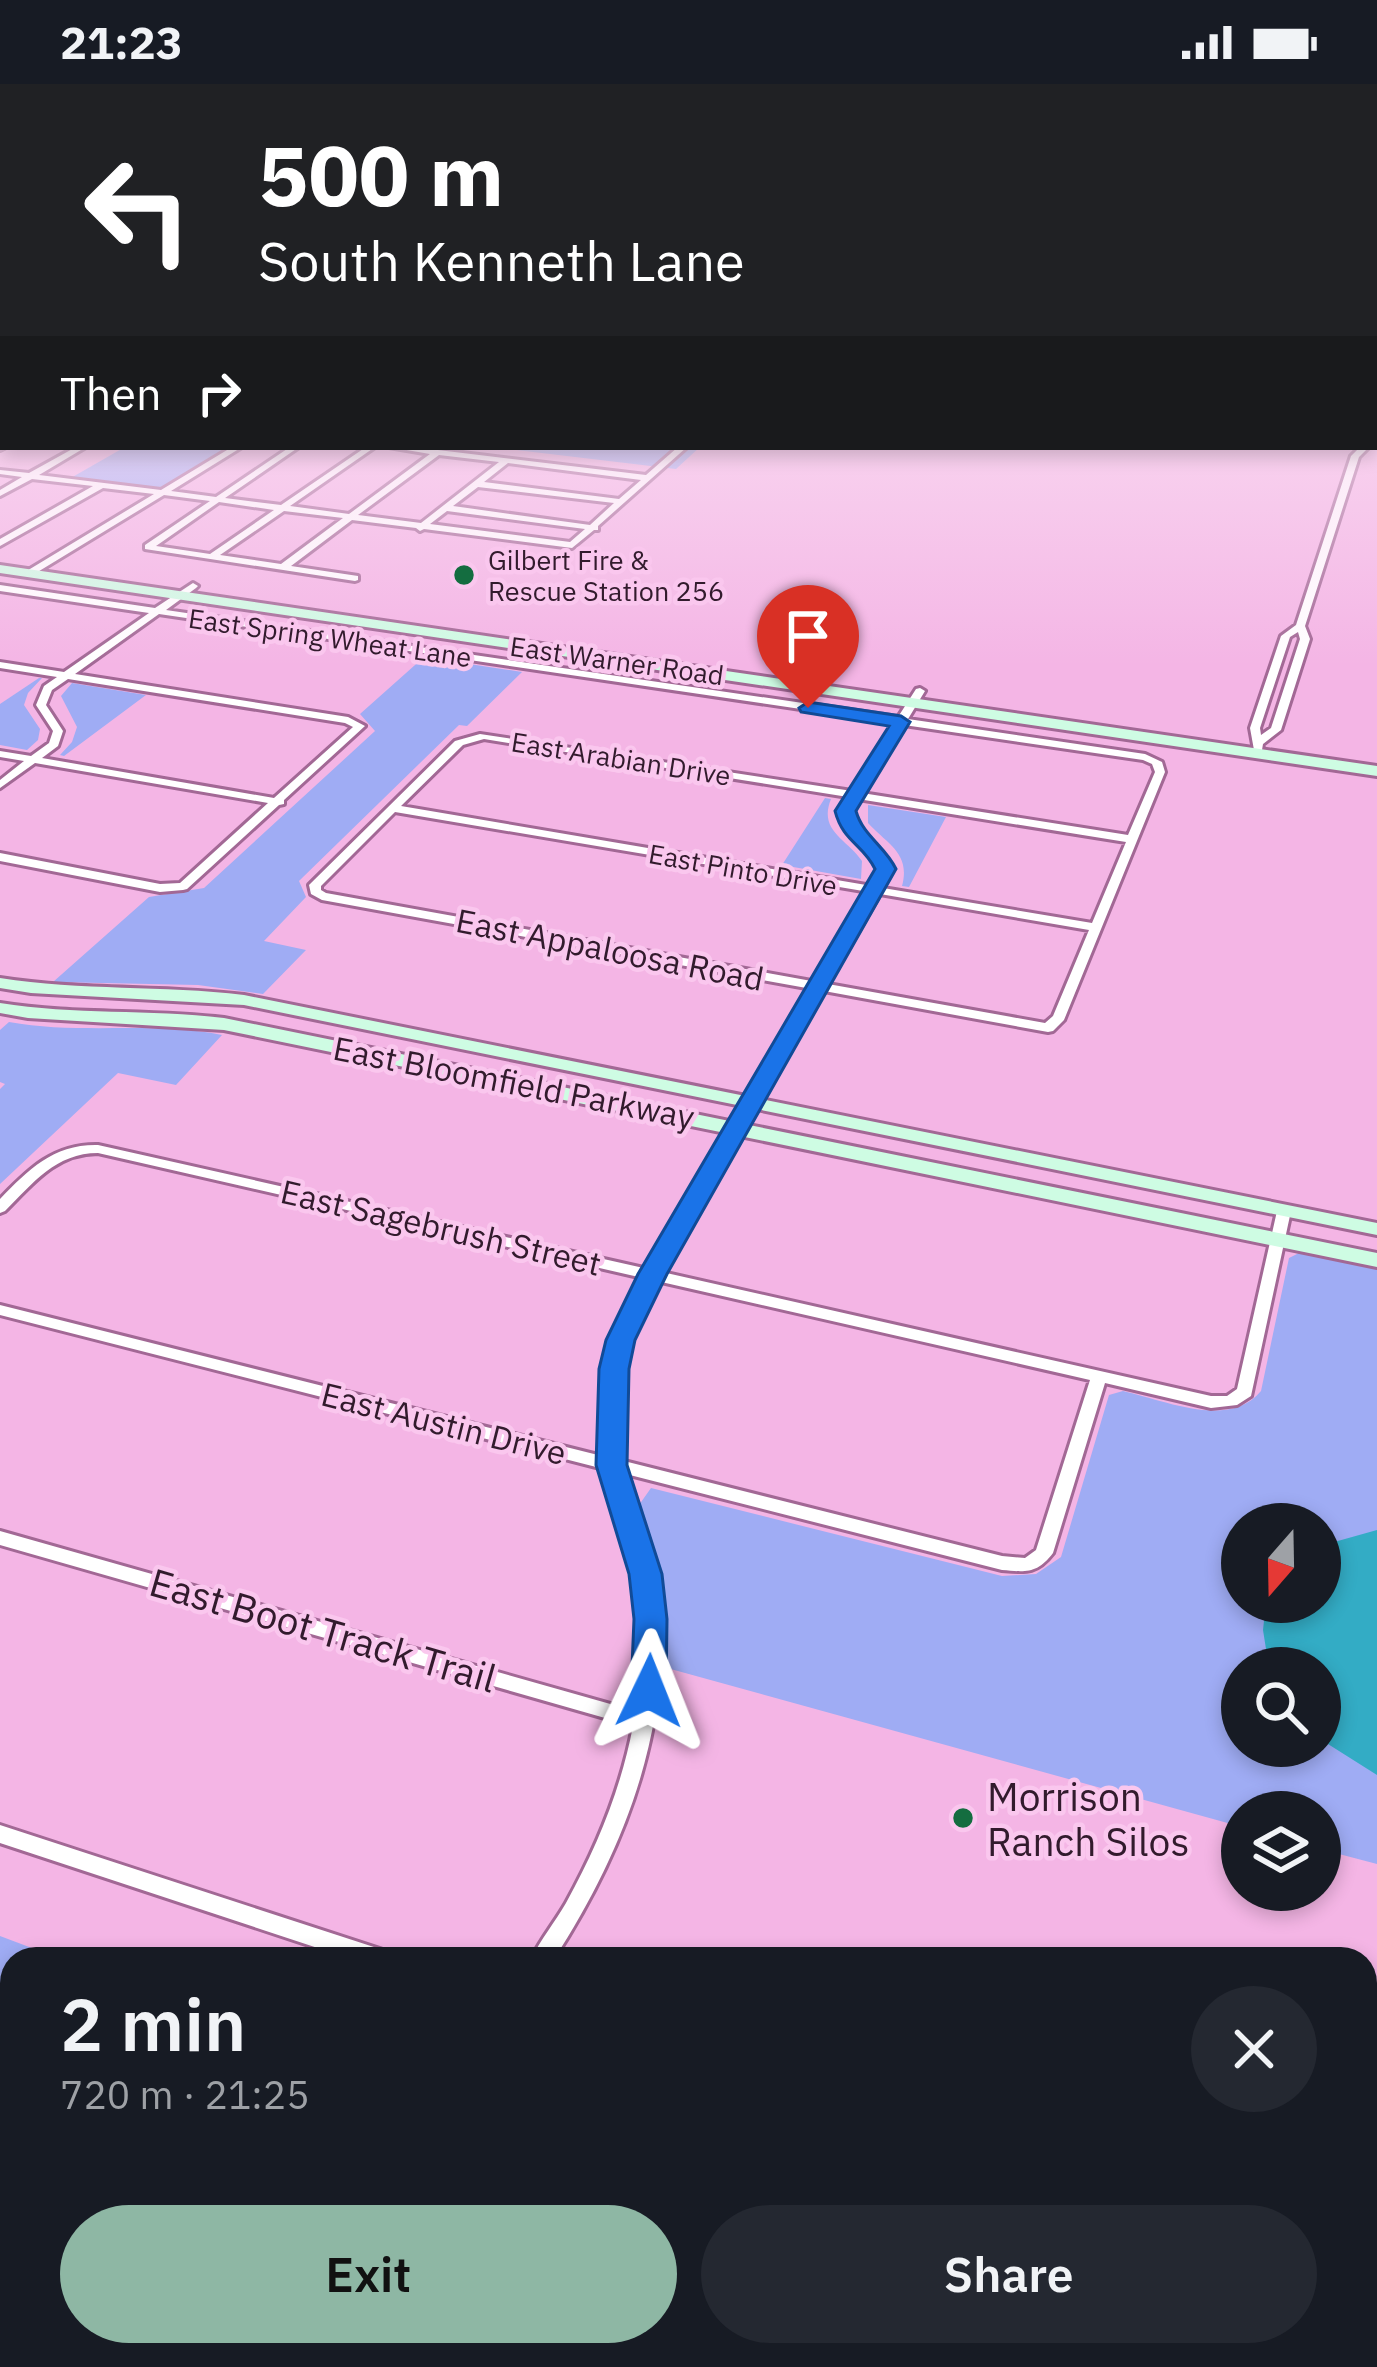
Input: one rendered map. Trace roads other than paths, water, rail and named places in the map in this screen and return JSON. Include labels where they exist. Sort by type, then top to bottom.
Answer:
[{"type":"street","points":[[0,494],[70,454]]},
{"type":"street","points":[[159,493],[217,454]]},
{"type":"street","points":[[28,574],[227,454]]},
{"type":"street","points":[[285,454],[148,548],[355,578]]},
{"type":"street","points":[[212,557],[362,454]]},
{"type":"street","points":[[283,567],[437,454]]},
{"type":"street","points":[[452,454],[649,478]]},
{"type":"street","points":[[0,472],[572,545],[675,454]]},
{"type":"street","points":[[1258,747],[1256,728],[1286,636],[1300,626],[1353,454]]},
{"type":"street","points":[[420,528],[506,460]]},
{"type":"street","points":[[476,484],[622,502]]},
{"type":"street","points":[[1,548],[100,486]]},
{"type":"street","points":[[445,508],[595,528]]},
{"type":"street","name":"East Warner Road","points":[[1,548],[43,564],[187,591]]},
{"type":"street","name":"East Warner Road","points":[[0,569],[187,591],[1258,747],[1377,758]]},
{"type":"street","name":"East Spring Wheat Lane","points":[[0,588],[1157,762],[1160,772],[1131,838]]},
{"type":"street","points":[[0,785],[54,744],[58,731],[41,698],[65,675],[187,591]]},
{"type":"street","points":[[1258,747],[1276,730],[1305,639],[1300,626]]},
{"type":"street","points":[[0,665],[359,723],[357,731],[280,802],[190,882],[177,888],[0,857]]},
{"type":"street","points":[[549,1947],[598,1868],[623,1807],[645,1722],[650,1619],[645,1574],[611,1465],[614,1369],[631,1314],[652,1274],[876,891],[885,869],[878,854],[845,822],[854,796],[916,697]]},
{"type":"street","name":"East Arabian Drive","points":[[392,808],[467,737],[484,736],[1131,838]]},
{"type":"street","name":"East Warner Road","points":[[1258,747],[1377,771]]},
{"type":"street","points":[[0,754],[280,802]]},
{"type":"street","name":"East Appaloosa Road","points":[[392,808],[315,885],[315,891],[1048,1028],[1060,1017],[1095,927]]},
{"type":"street","name":"East Pinto Drive","points":[[392,808],[1095,927]]},
{"type":"street","points":[[1095,927],[1131,838]]},
{"type":"street","name":"East Bloomfield Parkway","points":[[0,982],[68,995],[226,998],[1377,1229]]},
{"type":"street","name":"East Bloomfield Parkway","points":[[0,1008],[67,1018],[208,1021],[1377,1260]]},
{"type":"street","name":"East Sagebrush Street","points":[[0,1208],[49,1159],[73,1146],[1211,1402],[1231,1401],[1245,1392],[1279,1240]]},
{"type":"street","points":[[1279,1240],[1284,1211]]},
{"type":"street","name":"East Austin Drive","points":[[0,1310],[1002,1563],[1029,1565],[1044,1553],[1099,1376]]},
{"type":"street","name":"East Boot Track Trail","points":[[0,1538],[645,1722]]},
{"type":"street","points":[[0,1834],[344,1947]]},
{"type":"place","name":"Gilbert Fire & Rescue Station 256","points":[[464,575]]},
{"type":"place","name":"Morrison Ranch Silos","points":[[963,1818]]}]
